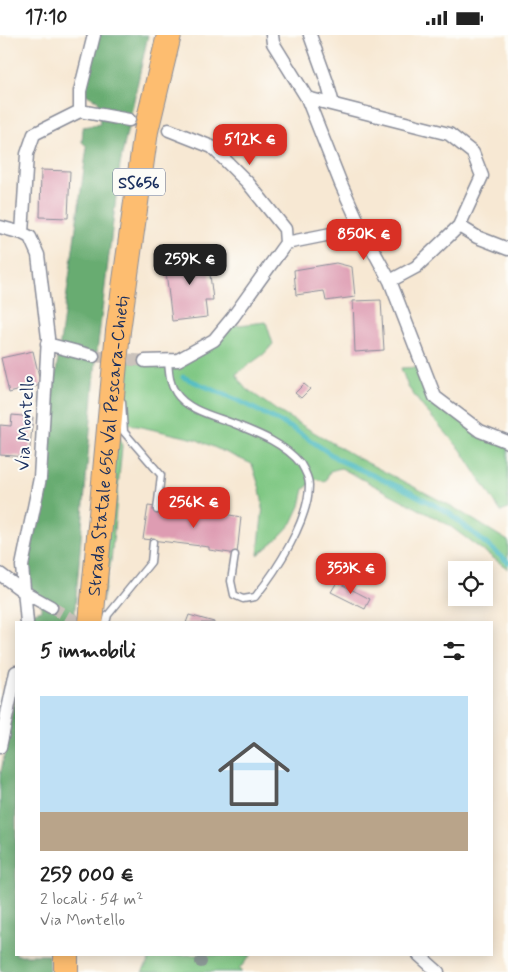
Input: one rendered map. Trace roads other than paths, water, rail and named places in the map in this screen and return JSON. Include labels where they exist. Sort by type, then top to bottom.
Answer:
[{"type":"highway","name":"Strada Statale 656 Val Pescara-Chieti","points":[[91,621],[118,331],[146,131],[169,35]]},
{"type":"highway","points":[[66,956],[66,972]]},
{"type":"street","points":[[80,111],[80,91],[94,35]]},
{"type":"street","points":[[272,35],[273,43],[307,98],[341,184],[362,229],[390,281],[436,397],[480,431],[508,442]]},
{"type":"street","points":[[310,35],[333,104]]},
{"type":"street","points":[[307,98],[449,134],[473,153],[482,176],[459,226],[416,267],[390,281]]},
{"type":"street","points":[[0,227],[22,233],[27,154],[34,134],[80,111],[128,119]]},
{"type":"street","points":[[145,361],[178,360],[214,341],[286,243],[284,229],[248,183],[212,147],[169,130]]},
{"type":"street","points":[[459,226],[477,237],[508,249]]},
{"type":"street","points":[[286,243],[362,229]]},
{"type":"street","name":"Via Montello","points":[[22,233],[30,237],[38,255],[47,344],[40,478],[22,566],[27,621]]},
{"type":"street","points":[[47,344],[93,357]]},
{"type":"street","points":[[0,574],[24,592],[50,607]]},
{"type":"street","points":[[0,747],[15,677]]},
{"type":"street","points":[[419,956],[438,972]]},
{"type":"lane","points":[[118,331],[121,377]]},
{"type":"lane","points":[[168,361],[169,380],[176,394],[188,405],[270,440],[290,453],[302,465],[309,483],[306,503],[292,541],[255,597],[243,599],[234,595],[231,581],[236,555]]},
{"type":"lane","points":[[122,396],[124,432],[161,475],[157,510]]},
{"type":"lane","points":[[106,621],[108,615],[151,562],[153,542]]},
{"type":"waterway","points":[[183,377],[237,400],[294,429],[339,460],[408,491],[449,513],[508,562]]},
{"type":"tunnel","points":[[129,120],[169,130]]},
{"type":"tunnel","points":[[93,356],[145,361]]},
{"type":"tunnel","points":[[51,607],[76,621]]}]
